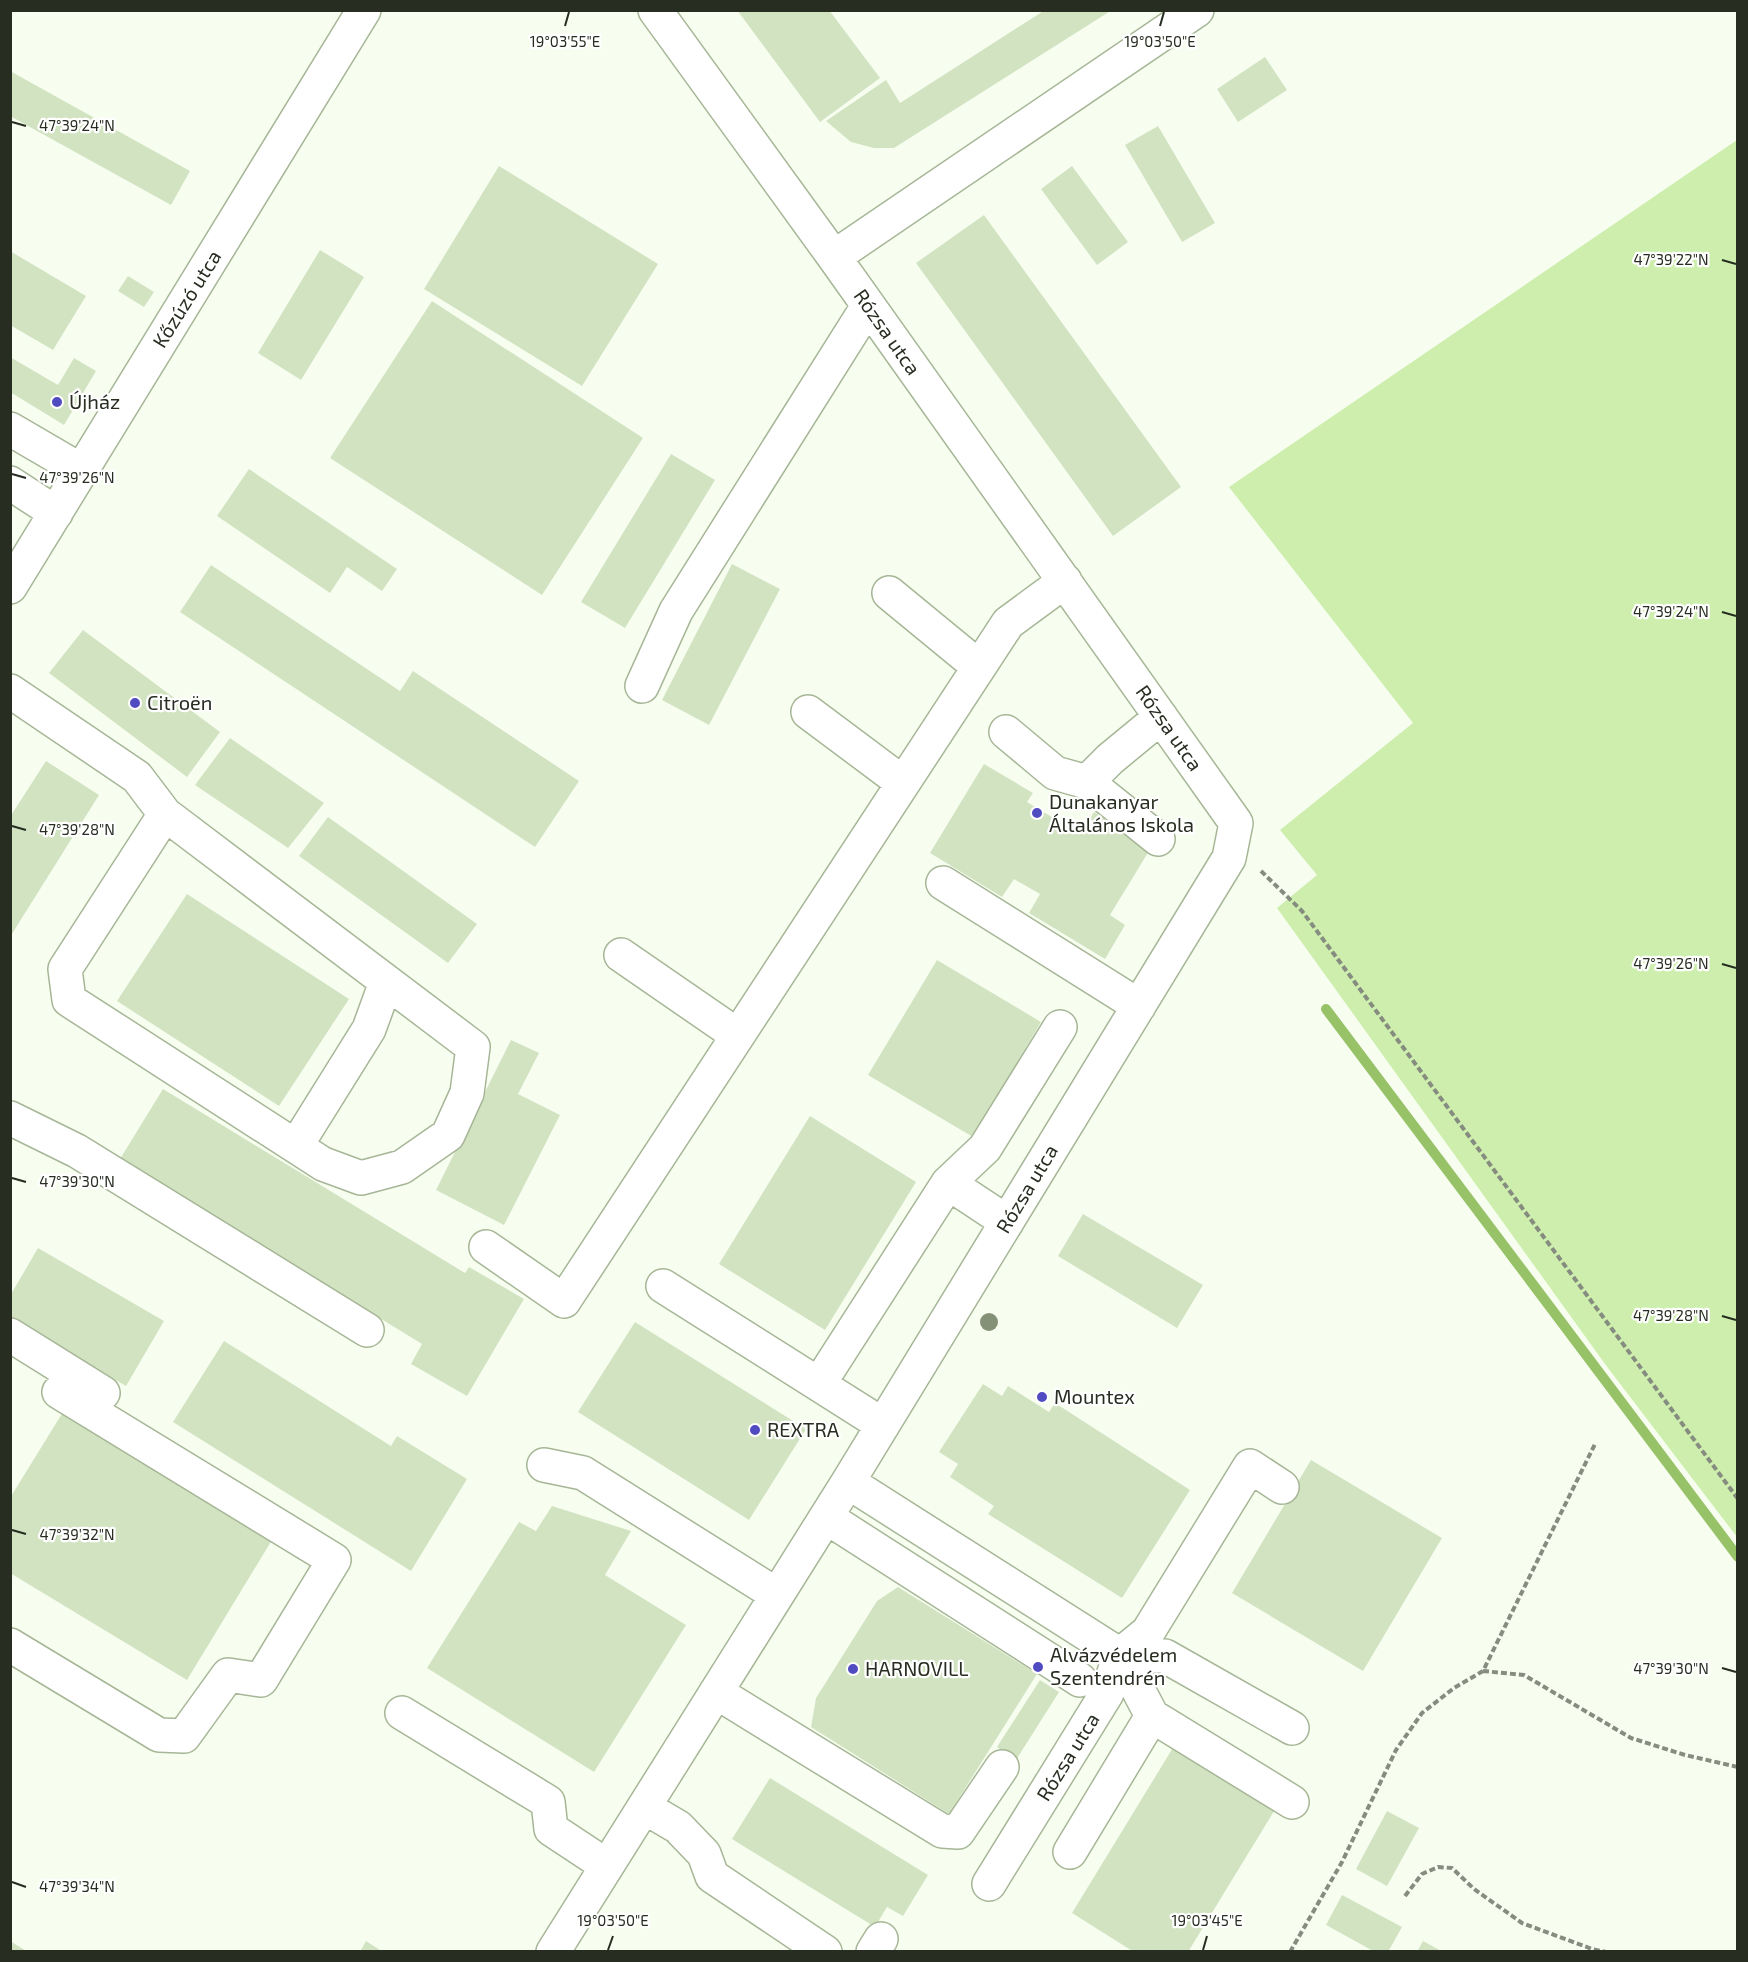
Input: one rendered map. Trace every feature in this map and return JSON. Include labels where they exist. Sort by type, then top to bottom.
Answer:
[{"type":"street","name":"Kőzúzó utca","points":[[10,587],[364,10]]},
{"type":"street","name":"Rózsa utca","points":[[559,1942],[848,1482],[1229,858],[1236,823],[834,257],[654,10]]},
{"type":"street","points":[[834,257],[1197,10]]},
{"type":"street","points":[[642,686],[676,611],[868,306]]},
{"type":"street","points":[[10,429],[82,471]]},
{"type":"street","points":[[10,483],[56,513]]},
{"type":"street","points":[[486,1247],[564,1300],[1008,623],[1065,581]]},
{"type":"street","points":[[889,593],[979,667]]},
{"type":"street","points":[[10,691],[137,777],[165,814],[473,1047],[467,1094],[448,1135],[402,1167],[361,1178],[323,1164],[69,1000],[65,969],[165,814]]},
{"type":"street","points":[[808,712],[903,783]]},
{"type":"street","points":[[1087,782],[1110,759],[1161,717]]},
{"type":"street","points":[[1006,732],[1055,773],[1087,782],[1158,839]]},
{"type":"street","points":[[943,883],[1139,1006]]},
{"type":"street","points":[[621,955],[738,1035]]},
{"type":"street","points":[[296,1146],[369,1029],[386,982]]},
{"type":"street","points":[[819,1384],[948,1183],[985,1148],[1060,1027]]},
{"type":"street","points":[[10,1118],[77,1151],[367,1330]]},
{"type":"street","points":[[948,1183],[1007,1222]]},
{"type":"street","points":[[663,1286],[883,1425]]},
{"type":"street","points":[[10,1335],[149,1422]]},
{"type":"street","points":[[10,1645],[159,1735],[184,1736],[228,1675],[261,1680],[334,1560],[59,1392]]},
{"type":"street","points":[[544,1465],[583,1473],[777,1595]]},
{"type":"street","points":[[1120,1655],[1148,1632],[1250,1466],[1282,1487]]},
{"type":"street","points":[[848,1482],[1120,1655],[1152,1716],[1292,1802]]},
{"type":"street","points":[[826,1517],[1073,1675],[1087,1633]]},
{"type":"street","points":[[1120,1655],[1166,1656],[1292,1728]]},
{"type":"street","name":"Rózsa utca","points":[[989,1884],[1107,1694],[1120,1655]]},
{"type":"street","points":[[716,1692],[942,1831],[958,1832],[1002,1767]]},
{"type":"street","points":[[402,1713],[548,1803],[551,1829],[607,1866]]},
{"type":"street","points":[[1070,1852],[1152,1716]]},
{"type":"street","points":[[644,1807],[678,1827],[704,1854],[712,1876],[825,1952]]},
{"type":"path","points":[[1232,844],[1302,911],[1737,1499]]},
{"type":"path","points":[[1290,1952],[1342,1862],[1396,1750],[1422,1713],[1454,1688],[1483,1671],[1595,1444]]},
{"type":"path","points":[[1483,1671],[1524,1675],[1630,1738],[1685,1755],[1737,1767]]},
{"type":"path","points":[[1405,1896],[1422,1874],[1438,1867],[1452,1869],[1474,1889],[1522,1923],[1606,1952]]},
{"type":"green space","points":[[1737,140],[1737,1537],[1605,1364],[1277,908],[1317,875],[1280,830],[1413,723],[1229,487]]},
{"type":"building","points":[[737,10],[829,10],[880,78],[820,122]]},
{"type":"building","points":[[1045,10],[1112,10],[894,148],[874,148],[851,142],[826,121],[886,80],[900,103]]},
{"type":"building","points":[[1265,57],[1287,90],[1238,122],[1217,89]]},
{"type":"building","points":[[10,71],[190,171],[171,205],[10,116]]},
{"type":"building","points":[[1158,126],[1215,223],[1182,242],[1125,145]]},
{"type":"building","points":[[499,166],[658,264],[582,386],[424,289]]},
{"type":"building","points":[[1072,166],[1128,242],[1097,265],[1041,189]]},
{"type":"building","points":[[984,215],[1181,487],[1113,536],[916,263]]},
{"type":"building","points":[[320,250],[364,277],[301,380],[258,353]]},
{"type":"building","points":[[10,251],[86,296],[53,350],[10,325]]},
{"type":"building","points":[[128,276],[154,292],[144,307],[118,291]]},
{"type":"building","points":[[432,301],[643,438],[542,595],[330,458]]},
{"type":"building","points":[[10,357],[58,385],[74,358],[96,371],[64,425],[10,392]]},
{"type":"building","points":[[671,454],[715,480],[625,628],[581,602]]},
{"type":"building","points":[[249,469],[397,569],[382,591],[347,567],[330,593],[217,516]]},
{"type":"building","points":[[732,564],[780,589],[709,725],[662,700]]},
{"type":"building","points":[[211,565],[400,691],[413,671],[579,781],[535,847],[180,612]]},
{"type":"building","name":"Citroën","points":[[83,630],[220,732],[187,777],[49,673]]},
{"type":"building","points":[[230,738],[324,803],[288,848],[195,785]]},
{"type":"building","points":[[46,761],[99,795],[10,937],[10,817]]},
{"type":"building","points":[[984,764],[1033,793],[1027,802],[1080,834],[1094,812],[1152,846],[1110,915],[1125,925],[1105,959],[1029,913],[1040,894],[1014,879],[1002,897],[930,853]]},
{"type":"building","points":[[328,817],[477,924],[448,963],[299,856]]},
{"type":"building","points":[[187,894],[349,999],[279,1106],[117,1001]]},
{"type":"building","points":[[937,960],[1041,1022],[973,1137],[868,1075]]},
{"type":"building","points":[[511,1040],[539,1053],[518,1094],[560,1115],[504,1225],[436,1190]]},
{"type":"building","points":[[163,1089],[465,1273],[469,1267],[524,1299],[467,1396],[411,1364],[422,1344],[120,1159]]},
{"type":"building","points":[[810,1116],[916,1182],[825,1330],[719,1264]]},
{"type":"building","points":[[1083,1214],[1203,1285],[1177,1328],[1058,1256]]},
{"type":"building","points":[[38,1248],[164,1321],[126,1386],[10,1319],[10,1296]]},
{"type":"building","points":[[635,1322],[806,1429],[749,1520],[578,1412]]},
{"type":"building","points":[[224,1341],[391,1446],[397,1436],[467,1479],[411,1571],[173,1422]]},
{"type":"building","points":[[983,1384],[1002,1396],[1008,1386],[1049,1412],[1055,1403],[1190,1490],[1122,1598],[988,1514],[994,1506],[950,1477],[958,1464],[939,1452]]},
{"type":"building","points":[[63,1412],[272,1540],[187,1680],[10,1573],[10,1498]]},
{"type":"building","points":[[1311,1460],[1442,1538],[1363,1671],[1232,1593]]},
{"type":"building","points":[[552,1506],[631,1531],[605,1575],[686,1625],[594,1772],[427,1668],[519,1522],[536,1531]]},
{"type":"building","points":[[898,1587],[1037,1674],[949,1814],[811,1727],[816,1698],[877,1601]]},
{"type":"building","points":[[1040,1680],[1059,1692],[1016,1760],[997,1747]]},
{"type":"building","points":[[1174,1746],[1276,1808],[1188,1952],[1134,1952],[1072,1913]]},
{"type":"building","points":[[770,1778],[928,1875],[903,1916],[887,1907],[875,1927],[732,1839]]},
{"type":"building","points":[[1387,1811],[1419,1828],[1387,1886],[1356,1869]]},
{"type":"building","points":[[1342,1895],[1402,1927],[1388,1952],[1375,1952],[1326,1925]]},
{"type":"building","points":[[10,1941],[28,1952],[10,1952]]},
{"type":"building","points":[[366,1941],[383,1952],[360,1952]]},
{"type":"building","points":[[1423,1941],[1443,1952],[1417,1952]]},
{"type":"waterway","points":[[1326,1009],[1738,1557]]},
{"type":"place","name":"Újház","points":[[57,402]]},
{"type":"place","name":"Citroën","points":[[135,703]]},
{"type":"place","name":"Dunakanyar Általános Iskola","points":[[1037,813]]},
{"type":"place","name":"Mountex","points":[[1042,1397]]},
{"type":"place","name":"REXTRA","points":[[755,1430]]},
{"type":"place","name":"Alvázvédelem Szentendrén","points":[[1038,1667]]},
{"type":"place","name":"HARNOVILL","points":[[853,1669]]}]
